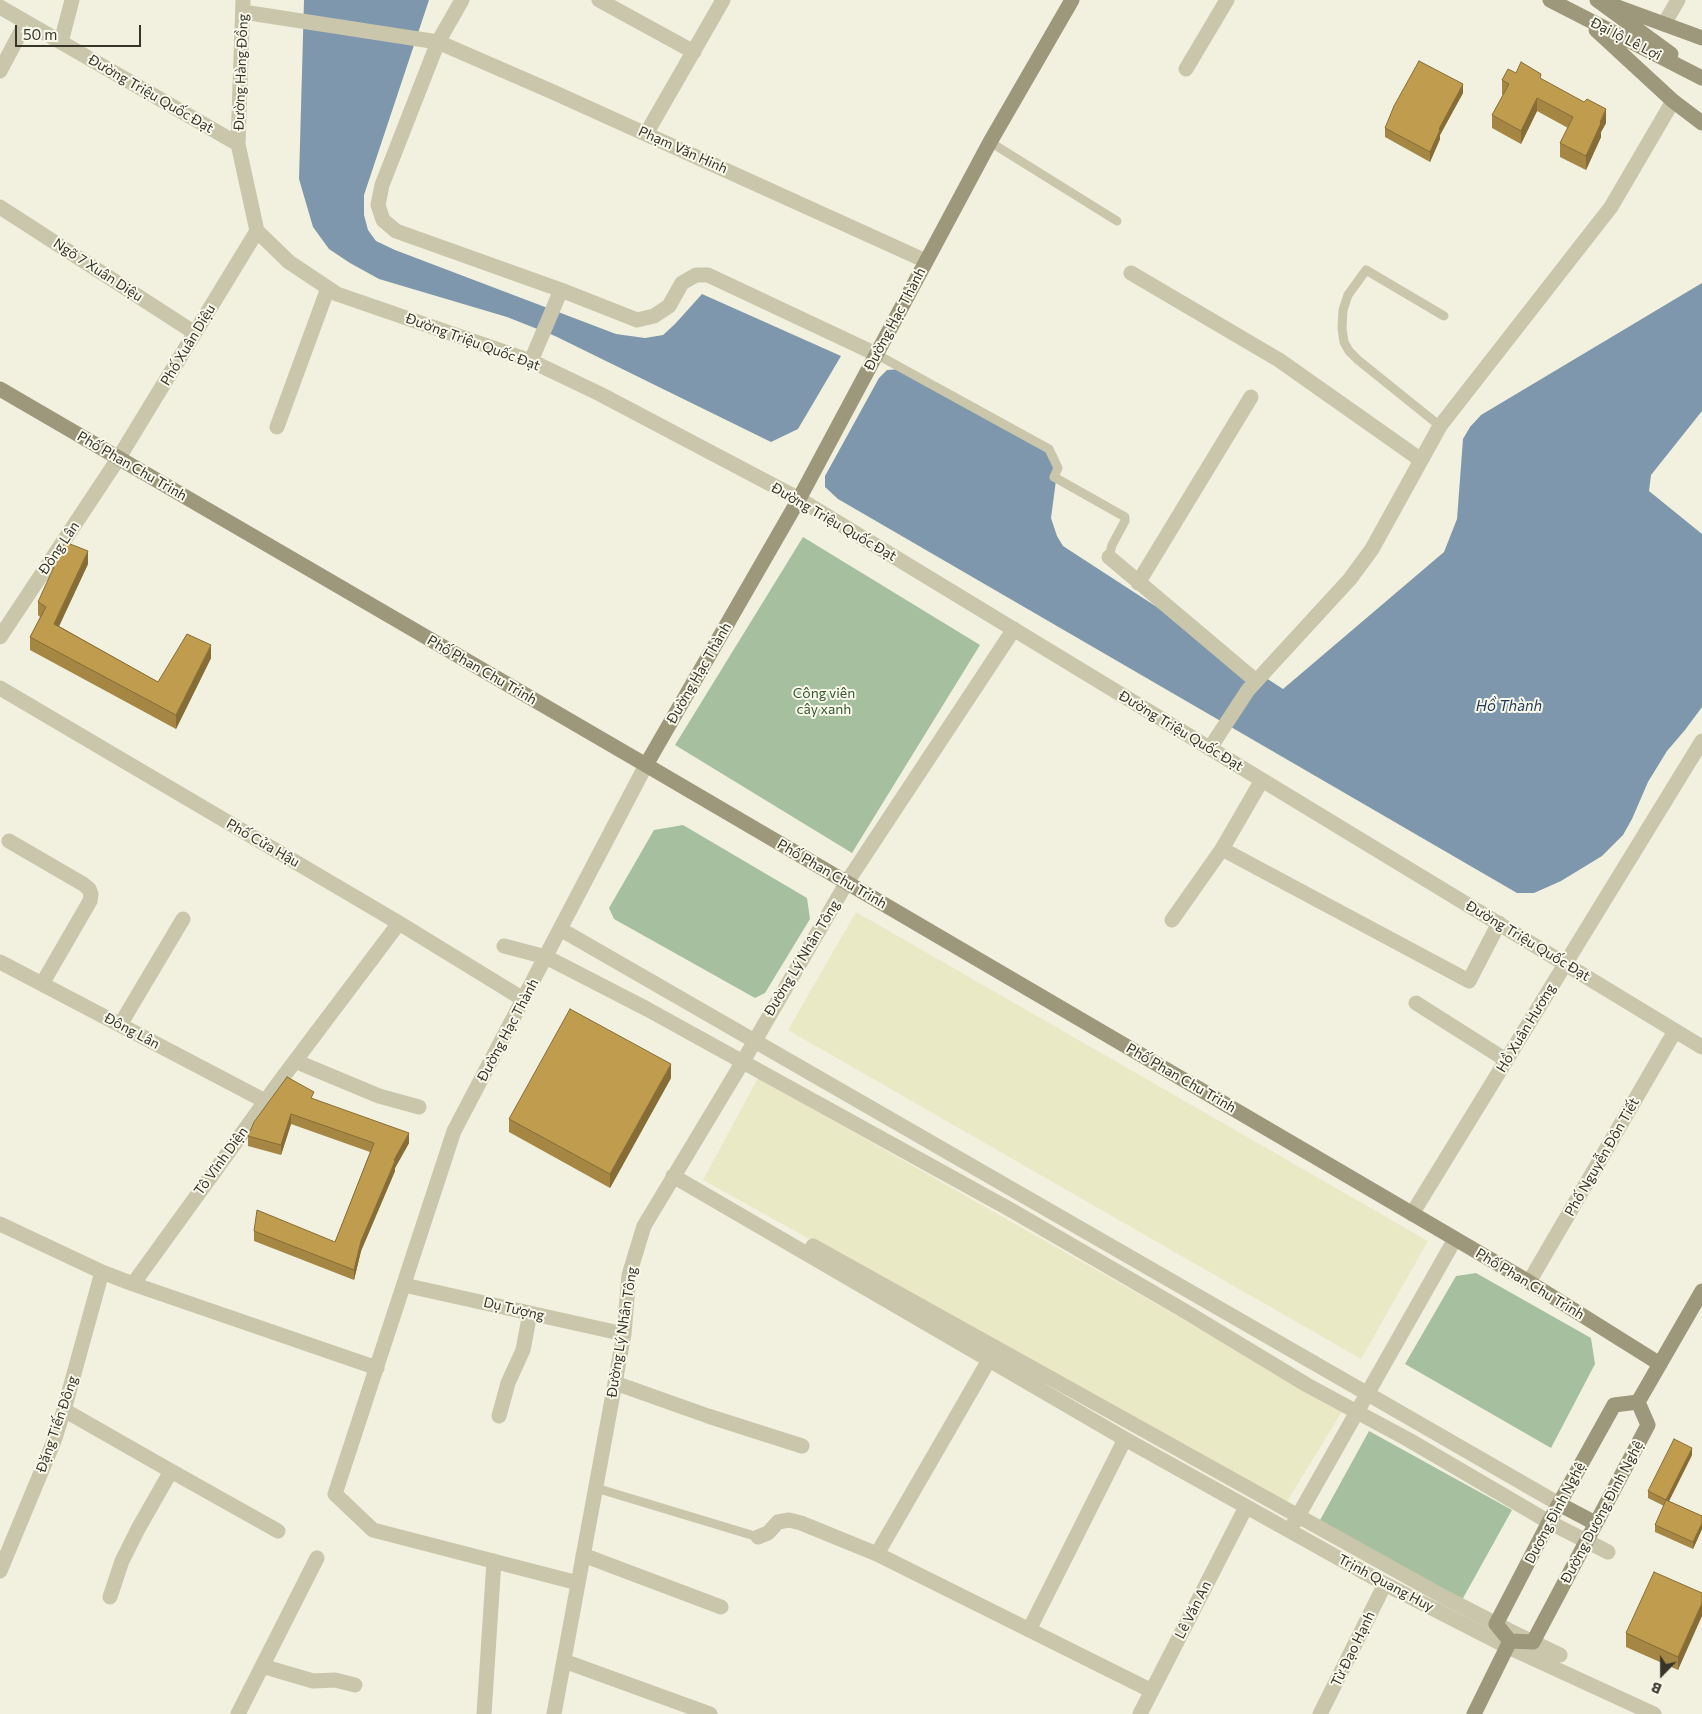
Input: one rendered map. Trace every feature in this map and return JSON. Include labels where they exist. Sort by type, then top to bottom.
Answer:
[{"type":"street","points":[[61,42],[72,0]]},
{"type":"street","points":[[462,0],[438,42],[382,185],[378,205],[383,220],[396,230],[562,290],[637,320],[654,316],[669,306],[682,283],[696,275],[708,275],[876,354]]},
{"type":"street","points":[[599,0],[694,52]]},
{"type":"street","points":[[646,134],[723,0]]},
{"type":"street","name":"Đường Hạc Thành","points":[[494,1561],[373,1530],[335,1494],[454,1131],[646,765],[799,499],[990,142],[1072,0]]},
{"type":"street","points":[[1186,69],[1227,0]]},
{"type":"street","name":"Đại lộ Lê Lợi","points":[[1550,0],[1702,78]]},
{"type":"street","points":[[1598,0],[1702,38]]},
{"type":"street","name":"Đại lộ Lê Lợi","points":[[1598,0],[1702,78]]},
{"type":"street","points":[[1664,24],[1678,0]]},
{"type":"street","name":"Phạm Văn Hinh","points":[[243,6],[294,19],[438,42],[926,261]]},
{"type":"street","name":"Đường Hàng Đồng","points":[[238,144],[243,6]]},
{"type":"street","name":"Đường Triệu Quốc Đạt","points":[[0,7],[238,144]]},
{"type":"street","points":[[1584,18],[1673,102],[1702,123]]},
{"type":"street","points":[[0,71],[26,22]]},
{"type":"street","points":[[1210,748],[1252,686],[1350,579],[1372,550],[1440,426],[1612,206],[1673,102]]},
{"type":"street","points":[[238,144],[257,231]]},
{"type":"street","name":"Ngõ 7 Xuân Diệu","points":[[0,207],[195,333]]},
{"type":"street","name":"Đường Triệu Quốc Đạt","points":[[257,231],[289,262],[337,294],[531,361],[600,394],[799,499],[1702,1048]]},
{"type":"street","name":"Phố Xuân Diệu","points":[[118,459],[257,231]]},
{"type":"street","points":[[1131,273],[1279,360],[1422,460]]},
{"type":"street","points":[[277,427],[328,288]]},
{"type":"street","points":[[531,361],[562,290]]},
{"type":"street","name":"Phố Phan Chu Trinh","points":[[0,389],[1529,1282],[1660,1364]]},
{"type":"street","points":[[1138,583],[1251,397]]},
{"type":"street","name":"Đông Lân","points":[[0,637],[118,459]]},
{"type":"street","points":[[1108,558],[1252,686]]},
{"type":"street","name":"Đường Lý Nhân Tông","points":[[554,1714],[624,1334],[629,1275],[644,1226],[673,1170],[742,1063],[847,882],[1014,629]]},
{"type":"street","name":"Phố Cửa Hậu","points":[[0,688],[399,923],[523,999]]},
{"type":"street","name":"Hồ Xuân Hương","points":[[1412,1214],[1702,741]]},
{"type":"street","points":[[1172,920],[1222,849],[1262,780]]},
{"type":"street","points":[[10,841],[84,884],[91,894],[90,901],[42,984]]},
{"type":"street","points":[[1222,849],[1469,981],[1499,923]]},
{"type":"street","points":[[120,1025],[183,919]]},
{"type":"street","name":"Tô Vĩnh Diện","points":[[133,1284],[265,1101],[399,923]]},
{"type":"street","points":[[560,929],[1595,1523]]},
{"type":"street","points":[[504,946],[546,957],[647,1009],[1011,1210],[1549,1522],[1585,1542],[1608,1552]]},
{"type":"street","name":"Đông Lân","points":[[0,962],[265,1101]]},
{"type":"street","points":[[1416,1002],[1506,1060]]},
{"type":"street","name":"Phố Nguyễn Đôn Tiết","points":[[1529,1282],[1675,1031]]},
{"type":"street","points":[[295,1061],[379,1096],[419,1107]]},
{"type":"street","points":[[673,1170],[1434,1591],[1560,1655]]},
{"type":"street","name":"Trịnh Quang Huy","points":[[673,1170],[989,1360],[1246,1507],[1385,1584],[1651,1713]]},
{"type":"street","points":[[0,1224],[102,1272],[133,1284],[376,1368]]},
{"type":"street","points":[[1290,1531],[1455,1239]]},
{"type":"street","name":"Đặng Tiến Đông","points":[[0,1571],[54,1441],[102,1272]]},
{"type":"street","name":"Dụ Tượng","points":[[404,1285],[624,1334]]},
{"type":"street","points":[[1638,1402],[1702,1291]]},
{"type":"street","points":[[500,1416],[508,1383],[523,1350],[530,1313]]},
{"type":"street","points":[[877,1554],[989,1360]]},
{"type":"street","points":[[615,1383],[708,1416],[802,1446]]},
{"type":"street","name":"Dương Đình Nghệ","points":[[1496,1624],[1549,1522],[1614,1405],[1638,1402]]},
{"type":"street","name":"Đường Dương Đình Nghệ","points":[[1533,1642],[1648,1425],[1638,1402]]},
{"type":"street","points":[[64,1410],[278,1531]]},
{"type":"street","points":[[1029,1630],[1125,1439]]},
{"type":"street","points":[[110,1597],[122,1561],[171,1471]]},
{"type":"street","name":"Lê Văn An","points":[[1140,1714],[1246,1507]]},
{"type":"street","points":[[758,1537],[768,1533],[778,1522],[788,1520],[877,1554],[1152,1692]]},
{"type":"street","points":[[583,1555],[721,1607]]},
{"type":"street","points":[[238,1714],[317,1558]]},
{"type":"street","points":[[484,1714],[494,1561],[578,1583]]},
{"type":"street","name":"Từ Đạo Hạnh","points":[[1320,1714],[1385,1584]]},
{"type":"street","points":[[1496,1624],[1509,1644]]},
{"type":"street","points":[[1509,1644],[1533,1642]]},
{"type":"street","points":[[1474,1714],[1509,1644]]},
{"type":"street","points":[[564,1661],[710,1714]]},
{"type":"street","points":[[262,1666],[313,1681],[335,1680],[355,1685]]},
{"type":"lane","points":[[990,142],[1117,221]]},
{"type":"lane","points":[[1440,426],[1353,356],[1344,342],[1342,328],[1348,295],[1366,270],[1444,316]]},
{"type":"lane","points":[[876,354],[1049,449],[1058,468],[1054,477],[1124,517],[1126,521],[1112,545],[1108,558]]},
{"type":"lane","points":[[596,1488],[758,1537]]},
{"type":"green space","name":"Công viên cây xanh","points":[[803,537],[980,645],[852,853],[675,745]]},
{"type":"green space","points":[[683,825],[807,898],[810,919],[765,993],[755,998],[614,919],[609,908],[654,830]]},
{"type":"green space","points":[[1476,1273],[1591,1338],[1595,1364],[1551,1448],[1405,1364],[1456,1276]]},
{"type":"green space","points":[[1369,1431],[1512,1510],[1462,1600],[1319,1522]]},
{"type":"shaded area","points":[[856,912],[1428,1241],[1361,1359],[788,1030]]},
{"type":"shaded area","points":[[758,1078],[1343,1410],[1286,1503],[703,1180]]},
{"type":"water","points":[[304,0],[429,0],[364,195],[364,215],[368,230],[376,241],[395,250],[616,334],[645,338],[663,335],[702,294],[841,356],[798,429],[771,442],[555,336],[507,317],[379,279],[329,249],[313,227],[299,179]]},
{"type":"water","name":"Hồ Thành","points":[[1702,283],[1702,411],[1651,475],[1649,491],[1702,534],[1702,707],[1667,751],[1648,782],[1623,835],[1602,856],[1561,881],[1534,893],[1517,893],[838,499],[825,487],[825,476],[879,378],[887,370],[901,369],[1045,450],[1058,465],[1051,518],[1057,536],[1063,546],[1283,689],[1444,552],[1457,519],[1463,439],[1470,427],[1481,415]]},
{"type":"building","points":[[1419,61],[1463,84],[1439,129],[1430,152],[1385,128],[1394,106]]},
{"type":"building","points":[[1521,62],[1541,74],[1540,78],[1584,102],[1587,99],[1606,109],[1586,156],[1560,143],[1573,117],[1537,98],[1521,131],[1492,115],[1509,84],[1502,80],[1508,69],[1516,73]]},
{"type":"building","points":[[65,542],[88,551],[54,624],[158,682],[187,634],[211,645],[176,715],[30,637],[46,607],[38,602]]},
{"type":"building","points":[[570,1009],[671,1064],[610,1174],[509,1119]]},
{"type":"building","points":[[287,1077],[314,1092],[311,1098],[409,1133],[394,1160],[361,1241],[354,1270],[254,1231],[257,1210],[335,1242],[374,1143],[291,1114],[281,1145],[248,1136],[254,1122]]},
{"type":"building","points":[[1674,1439],[1692,1448],[1666,1500],[1648,1491]]},
{"type":"building","points":[[1666,1500],[1702,1516],[1702,1523],[1693,1542],[1655,1525]]},
{"type":"building","points":[[1654,1572],[1702,1593],[1702,1603],[1678,1657],[1626,1633]]}]
